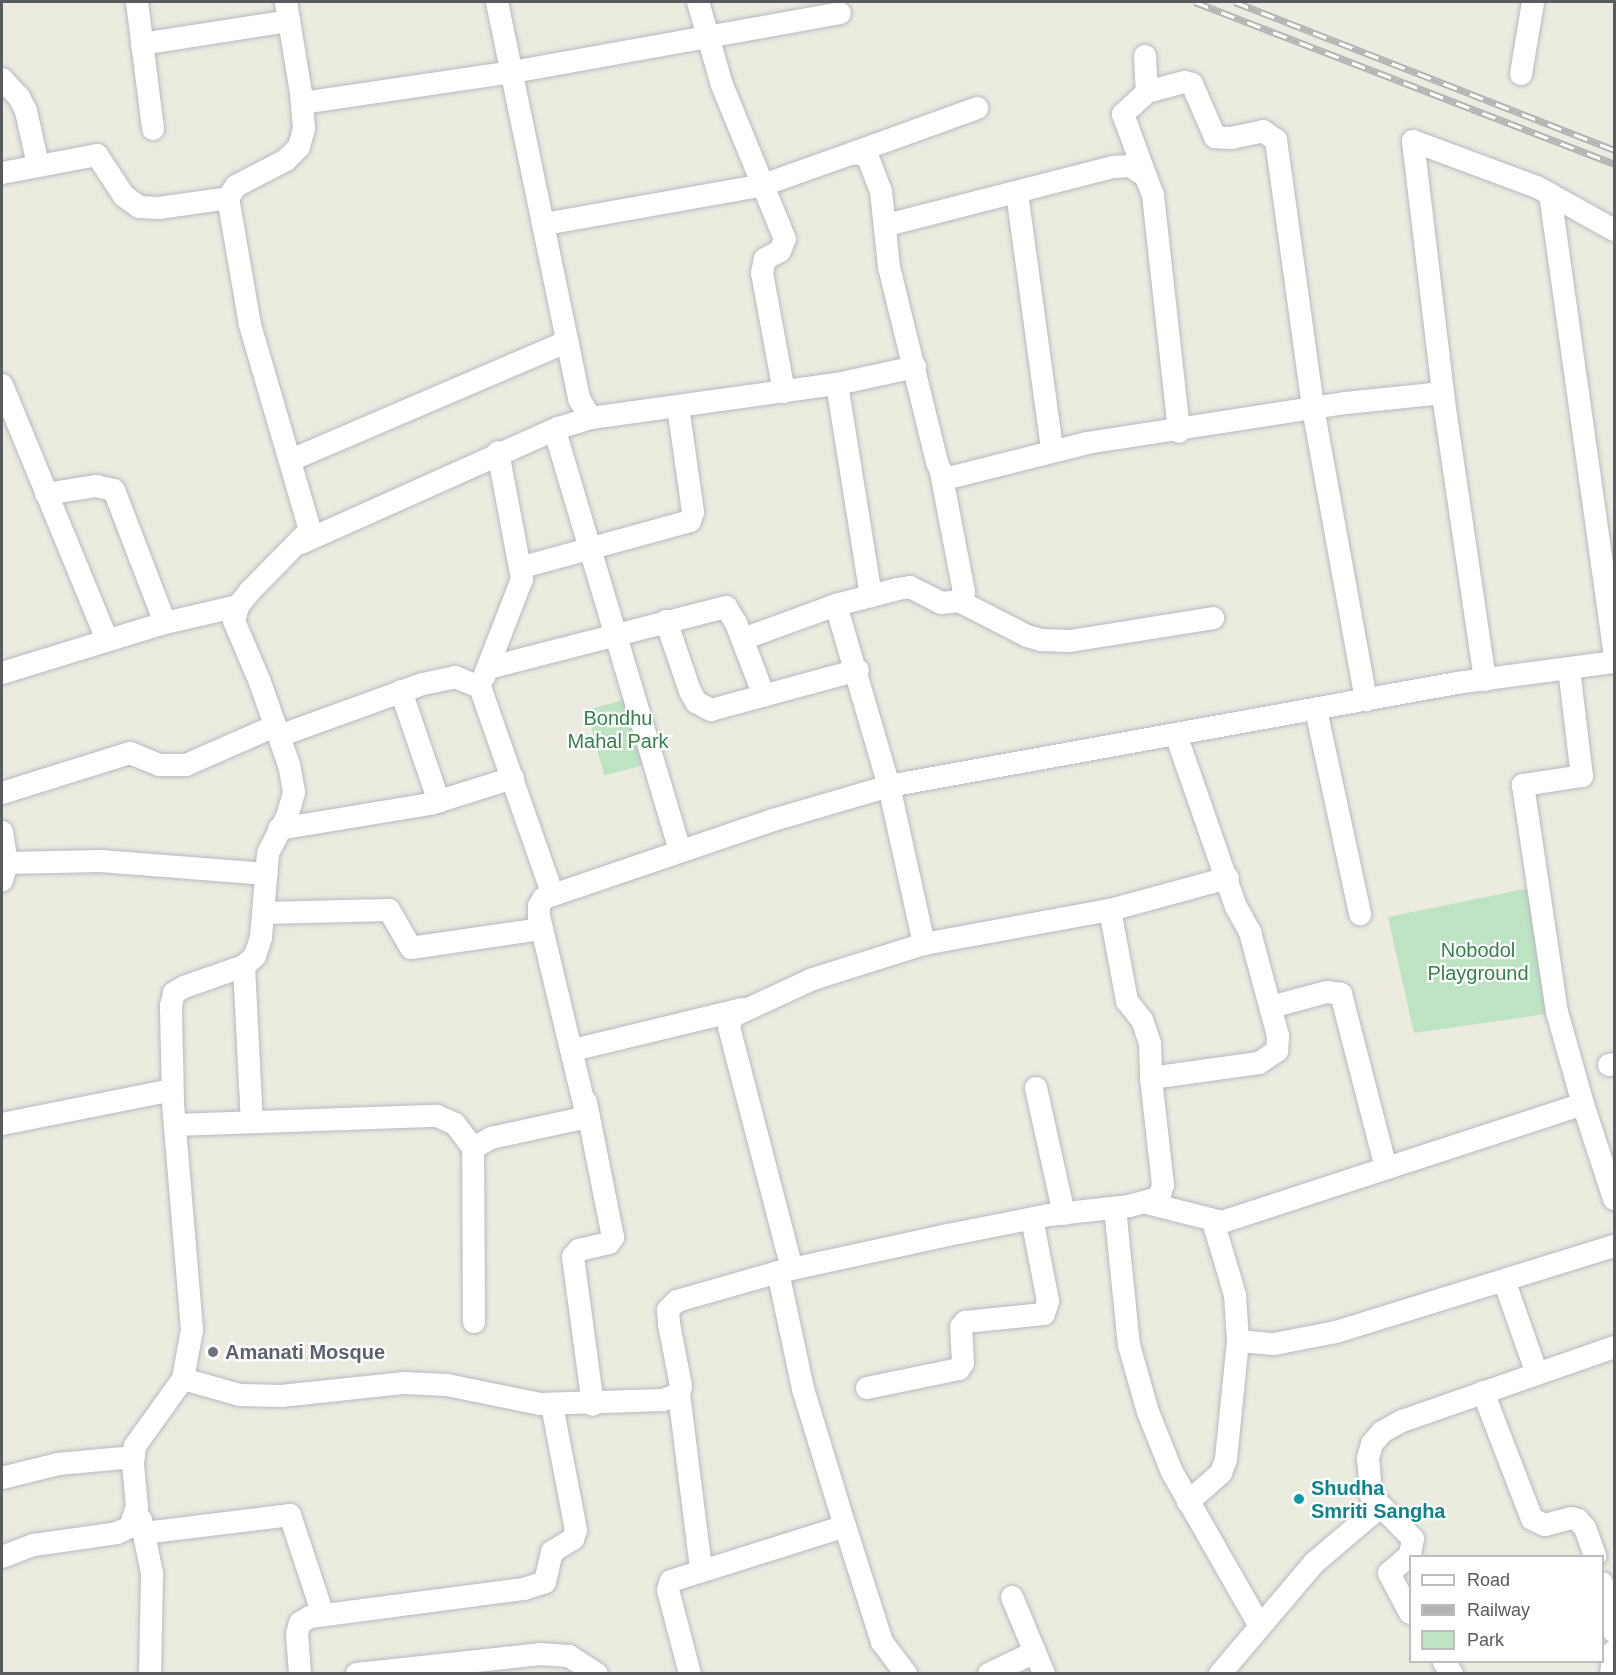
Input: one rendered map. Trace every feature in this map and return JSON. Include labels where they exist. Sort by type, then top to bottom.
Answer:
[{"type":"street","points":[[137,2],[153,129]]},
{"type":"street","points":[[497,2],[545,224],[579,399],[591,418]]},
{"type":"street","points":[[698,2],[706,36],[785,239],[780,251],[765,259],[762,273],[784,392]]},
{"type":"street","points":[[1521,74],[1533,2]]},
{"type":"street","points":[[142,44],[288,11],[304,128],[299,147],[286,160],[236,186],[228,198],[250,325],[310,530],[301,543],[238,606],[234,621],[237,634],[277,731],[294,792],[287,817],[268,853],[263,913],[255,956],[244,966],[174,993],[172,1090],[192,1330],[183,1379],[144,1428],[134,1457],[137,1507],[144,1533],[153,1598],[150,1674]]},
{"type":"street","points":[[302,104],[513,72],[840,13]]},
{"type":"street","points":[[1145,56],[1147,92]]},
{"type":"street","points":[[2,80],[19,97],[26,111],[38,165]]},
{"type":"street","points":[[1179,432],[1152,195],[1123,114],[1147,92],[1185,82],[1192,84],[1215,137],[1231,138],[1263,131],[1276,140],[1313,408],[1366,700]]},
{"type":"street","points":[[545,224],[763,185],[977,108]]},
{"type":"street","points":[[1485,680],[1443,393],[1413,141],[1550,194],[1614,230]]},
{"type":"street","points":[[853,153],[867,155],[871,163],[887,225],[889,267],[940,472],[964,592],[959,601]]},
{"type":"street","points":[[2,173],[98,155],[124,196],[139,207],[159,208],[228,198]]},
{"type":"street","points":[[887,225],[1113,167],[1131,166],[1146,177]]},
{"type":"street","points":[[1017,193],[1052,450]]},
{"type":"street","points":[[1550,194],[1614,650]]},
{"type":"street","points":[[291,460],[568,341]]},
{"type":"street","points":[[301,543],[498,452],[558,428],[591,418],[837,384],[915,367]]},
{"type":"street","points":[[837,384],[871,596]]},
{"type":"street","points":[[2,385],[107,640]]},
{"type":"street","points":[[940,472],[949,478],[957,477],[1052,450],[1179,432],[1313,408],[1443,393]]},
{"type":"street","points":[[523,567],[690,521],[693,512],[678,407]]},
{"type":"street","points":[[558,428],[557,438],[618,634],[680,851]]},
{"type":"street","points":[[498,452],[523,567],[522,579],[484,677],[513,778],[552,893]]},
{"type":"street","points":[[46,494],[96,486],[114,490],[165,623]]},
{"type":"street","points":[[743,639],[836,605],[910,587],[941,603],[959,601],[1027,636],[1041,640],[1070,641],[1213,618]]},
{"type":"street","points":[[836,605],[858,670],[889,786],[924,944]]},
{"type":"street","points":[[2,673],[165,623],[238,606]]},
{"type":"street","points":[[2,793],[130,753],[159,765],[186,765],[277,731],[401,691],[455,677],[484,677],[618,634],[726,607],[743,639],[764,696]]},
{"type":"street","points":[[666,621],[690,691],[703,707],[721,708],[858,670]]},
{"type":"street","points":[[593,1405],[573,1257],[579,1250],[609,1244],[613,1237],[584,1095],[542,929],[539,906],[552,893],[889,786],[1366,700],[1485,680],[1614,663]]},
{"type":"street","points":[[1569,669],[1582,776],[1523,785],[1557,1012],[1583,1104],[1614,1199]]},
{"type":"street","points":[[401,691],[438,801]]},
{"type":"street","points":[[1316,710],[1360,914]]},
{"type":"street","points":[[1151,1078],[1269,1059],[1277,1051],[1278,1036],[1250,932],[1236,907],[1228,878],[1176,735]]},
{"type":"street","points":[[279,829],[438,801],[513,778]]},
{"type":"street","points":[[2,832],[4,871],[101,861],[266,874]]},
{"type":"street","points":[[573,1050],[742,1009],[813,979],[924,944],[1110,910],[1228,878]]},
{"type":"street","points":[[263,913],[389,910],[411,948],[542,929]]},
{"type":"street","points":[[701,1569],[669,1323],[671,1304],[785,1271],[1032,1219],[1147,1203],[1159,1198],[1163,1185],[1151,1078],[1150,1043],[1142,1020],[1127,1001],[1110,910]]},
{"type":"street","points":[[244,966],[252,1122]]},
{"type":"street","points":[[1271,1007],[1327,992],[1341,994],[1386,1168]]},
{"type":"street","points":[[742,1009],[733,1016],[729,1027],[785,1271],[803,1389],[882,1642],[906,1674]]},
{"type":"street","points":[[1036,1088],[1064,1214]]},
{"type":"street","points":[[2,1124],[172,1090]]},
{"type":"street","points":[[473,1148],[491,1138],[583,1118],[584,1095]]},
{"type":"street","points":[[1147,1203],[1213,1221],[1237,1218],[1583,1104]]},
{"type":"street","points":[[175,1125],[436,1116],[455,1124],[473,1148],[474,1322]]},
{"type":"street","points":[[1115,1208],[1122,1295],[1136,1377],[1172,1472],[1260,1626]]},
{"type":"street","points":[[867,1389],[959,1369],[963,1363],[961,1327],[966,1322],[1044,1314],[1048,1300],[1032,1219]]},
{"type":"street","points":[[1188,1502],[1221,1473],[1226,1459],[1238,1341],[1235,1294],[1213,1221]]},
{"type":"street","points":[[1238,1341],[1292,1343],[1505,1282],[1614,1246]]},
{"type":"street","points":[[1505,1282],[1538,1374]]},
{"type":"street","points":[[1220,1674],[1314,1563],[1363,1525],[1374,1513],[1375,1500],[1368,1458],[1372,1444],[1383,1432],[1402,1421],[1614,1347]]},
{"type":"street","points":[[183,1379],[218,1392],[262,1396],[405,1383],[447,1385],[552,1405],[593,1405],[663,1400],[679,1394]]},
{"type":"street","points":[[1482,1392],[1532,1519],[1545,1525],[1571,1518],[1578,1520],[1585,1528],[1594,1555]]},
{"type":"street","points":[[300,1674],[297,1634],[300,1623],[322,1616],[524,1589],[545,1582],[552,1552],[573,1539],[576,1530],[552,1405]]},
{"type":"street","points":[[2,1478],[58,1464],[134,1457]]},
{"type":"street","points":[[1375,1500],[1413,1539],[1410,1555]]},
{"type":"street","points":[[2,1557],[34,1545],[117,1533],[130,1527],[137,1507]]},
{"type":"street","points":[[144,1533],[290,1515],[322,1616]]},
{"type":"street","points":[[690,1674],[668,1590],[671,1581],[678,1576],[845,1526]]},
{"type":"street","points":[[1409,1556],[1389,1574],[1409,1611]]},
{"type":"street","points":[[1604,1591],[1614,1632]]},
{"type":"street","points":[[1012,1597],[1044,1674]]},
{"type":"street","points":[[1611,1674],[1614,1651]]},
{"type":"street","points":[[989,1674],[1035,1652]]},
{"type":"street","points":[[357,1674],[540,1654],[568,1656],[597,1674]]},
{"type":"green space","name":"Bondhu Mahal Park","points":[[635,697],[653,763],[604,776],[587,710]]},
{"type":"green space","name":"Nobodol Playground","points":[[1534,887],[1546,1014],[1414,1033],[1388,917]]},
{"type":"railway","points":[[1195,2],[1614,164]]},
{"type":"railway","points":[[1235,2],[1614,150]]},
{"type":"place","name":"Amanati Mosque","points":[[213,1352]]},
{"type":"place","name":"Shudha Smriti Sangha","points":[[1299,1499]]}]
